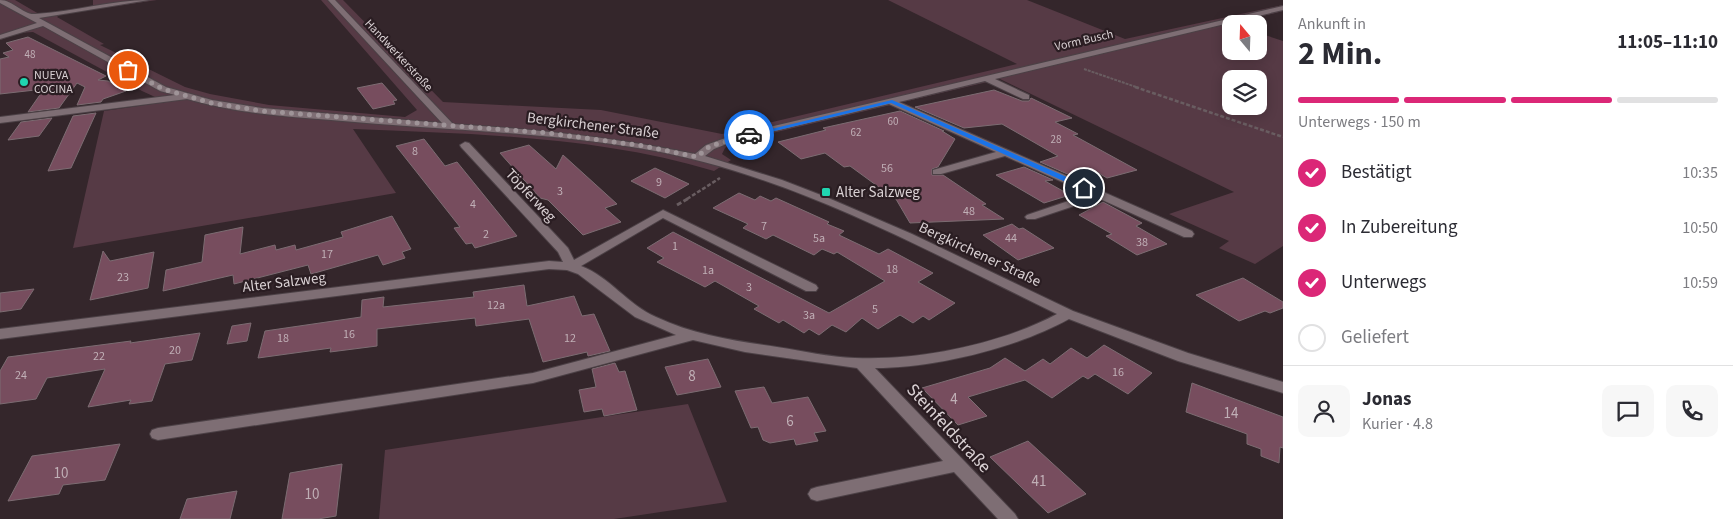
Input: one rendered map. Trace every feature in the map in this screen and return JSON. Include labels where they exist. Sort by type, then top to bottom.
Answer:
[{"type":"street","name":"Bergkirchener Straße","points":[[0,0],[163,89],[211,103],[262,111],[548,133],[644,146],[697,157],[822,200],[908,237],[1068,314],[1183,357],[1283,388]]},
{"type":"street","points":[[31,17],[146,0]]},
{"type":"street","name":"Handwerkerstraße","points":[[331,0],[450,126]]},
{"type":"street","name":"Vorm Busch","points":[[697,157],[710,146],[721,142],[892,102],[1058,60],[1283,8]]},
{"type":"street","points":[[0,37],[42,24]]},
{"type":"street","points":[[986,78],[1026,98]]},
{"type":"street","points":[[0,120],[189,96]]},
{"type":"street","points":[[892,102],[1188,234]]},
{"type":"street","name":"Töpferweg","points":[[465,145],[564,251],[572,267]]},
{"type":"street","points":[[937,172],[1005,153]]},
{"type":"street","points":[[1031,217],[1100,194]]},
{"type":"street","points":[[572,267],[663,213],[812,288]]},
{"type":"street","name":"Alter Salzweg","points":[[0,334],[549,265],[572,267],[586,274],[630,308],[649,320],[691,336],[756,349],[861,364],[904,362],[968,349],[1036,331],[1068,314]]},
{"type":"street","points":[[158,434],[533,378],[691,336]]},
{"type":"street","name":"Steinfeldstraße","points":[[861,364],[955,465],[1009,519]]},
{"type":"street","points":[[817,494],[955,465]]},
{"type":"path","points":[[1058,60],[1283,137]]},
{"type":"path","points":[[663,213],[736,169]]},
{"type":"shaded area","points":[[0,0],[15,0],[39,14],[93,6],[93,0],[157,0],[61,14],[57,17],[104,44],[100,45],[185,87],[210,94],[269,105],[405,117],[417,110],[321,0],[343,0],[443,102],[601,110],[722,134],[1017,64],[888,0],[1027,0],[1125,39],[1222,18],[1222,60],[1268,60],[1268,36],[1283,41],[1283,246],[1255,264],[1219,248],[1229,241],[1169,214],[1234,192],[1000,79],[731,143],[722,154],[731,160],[714,171],[626,150],[581,144],[490,135],[353,129],[396,193],[73,248],[104,111],[166,102],[33,32],[19,33],[0,40]]},
{"type":"shaded area","points":[[1283,5],[1283,11],[1267,15],[1237,15]]},
{"type":"shaded area","points":[[688,404],[727,502],[614,519],[379,519],[385,450]]},
{"type":"building","points":[[28,37],[106,76],[98,80],[108,81],[126,91],[103,99],[101,102],[77,105],[85,87],[77,83],[59,108],[28,112],[44,89],[0,94],[0,59],[9,57],[3,53],[13,50],[6,43]]},
{"type":"building","points":[[382,83],[397,100],[393,101],[395,104],[373,109],[357,88]]},
{"type":"building","points":[[994,90],[1022,101],[1029,101],[1031,98],[1072,118],[1055,122],[1078,134],[1073,135],[1137,170],[1107,178],[1095,171],[1072,176],[1040,162],[1058,156],[1002,124],[964,128],[915,107]]},
{"type":"building","points":[[900,111],[944,131],[942,131],[955,139],[938,167],[932,169],[932,175],[943,175],[986,204],[982,205],[1004,219],[910,223],[893,194],[891,196],[850,166],[844,167],[825,153],[801,159],[778,142],[826,130],[823,128]]},
{"type":"building","points":[[96,113],[71,168],[48,171],[73,116]]},
{"type":"building","points":[[52,118],[39,136],[8,140],[21,122]]},
{"type":"building","points":[[424,139],[445,166],[457,162],[517,236],[475,248],[472,243],[466,244],[454,228],[460,227],[396,146]]},
{"type":"building","points":[[529,145],[556,169],[563,155],[617,204],[605,208],[621,222],[583,235],[548,200],[540,198],[500,153]]},
{"type":"building","points":[[1024,167],[1053,180],[1045,181],[1070,195],[1044,203],[996,175]]},
{"type":"building","points":[[655,168],[689,184],[665,198],[631,181]]},
{"type":"building","points":[[739,193],[755,200],[760,196],[771,201],[776,198],[829,222],[827,224],[844,231],[839,235],[879,254],[888,249],[933,273],[918,282],[955,303],[929,320],[923,316],[913,323],[900,315],[878,329],[862,318],[846,332],[832,325],[819,335],[809,329],[804,333],[783,320],[779,323],[754,309],[759,306],[715,281],[705,287],[657,262],[664,258],[647,248],[673,232],[829,313],[885,281],[837,252],[834,254],[822,249],[814,255],[773,235],[766,239],[743,228],[748,224],[713,208]]},
{"type":"building","points":[[1103,202],[1142,223],[1136,226],[1167,244],[1137,255],[1106,236],[1112,234],[1079,215]]},
{"type":"building","points":[[392,216],[411,249],[402,252],[405,258],[383,265],[378,255],[311,274],[308,265],[234,284],[233,275],[163,291],[166,270],[202,262],[205,235],[243,227],[240,254],[275,245],[276,250],[295,245],[296,250],[343,237],[341,232]]},
{"type":"building","points":[[1012,224],[1019,229],[1023,228],[1054,248],[1018,260],[983,235]]},
{"type":"building","points":[[103,251],[110,261],[154,252],[148,288],[90,300]]},
{"type":"building","points":[[1243,278],[1283,302],[1283,308],[1270,313],[1265,311],[1239,321],[1196,295]]},
{"type":"building","points":[[524,285],[527,306],[574,296],[582,316],[594,314],[610,351],[588,356],[587,352],[543,362],[529,319],[476,326],[475,318],[377,329],[377,346],[330,352],[331,348],[258,358],[265,331],[361,317],[362,300],[384,297],[383,307],[474,297],[473,292]]},
{"type":"building","points":[[34,289],[21,309],[0,312],[0,293]]},
{"type":"building","points":[[251,323],[247,341],[227,344],[232,326]]},
{"type":"building","points":[[200,333],[192,360],[165,364],[152,401],[129,404],[131,400],[88,407],[105,369],[47,378],[36,399],[0,404],[0,371],[8,357]]},
{"type":"building","points":[[1104,345],[1152,373],[1128,394],[1095,374],[1088,379],[1083,376],[1052,398],[1025,380],[968,397],[987,416],[958,425],[922,388],[990,368],[1005,358],[1025,371],[1043,359],[1050,364],[1071,348],[1087,358]]},
{"type":"building","points":[[708,359],[721,387],[677,395],[665,367]]},
{"type":"building","points":[[615,363],[619,372],[625,371],[637,410],[604,416],[602,409],[584,412],[579,390],[596,387],[592,369]]},
{"type":"building","points":[[1192,383],[1283,417],[1283,448],[1280,447],[1279,463],[1261,456],[1261,449],[1247,444],[1247,434],[1186,412]]},
{"type":"building","points":[[764,387],[772,403],[808,397],[826,431],[814,433],[818,441],[796,445],[794,439],[770,443],[763,440],[758,427],[751,428],[735,391]]},
{"type":"building","points":[[1028,441],[1086,494],[1048,513],[990,457]]},
{"type":"building","points":[[120,444],[105,480],[63,485],[59,494],[8,501],[32,456]]},
{"type":"building","points":[[342,464],[336,516],[318,519],[282,519],[290,473]]},
{"type":"building","points":[[237,491],[230,519],[180,519],[187,499]]},
{"type":"way so far","points":[[128,70],[163,89],[211,103],[262,111],[359,120],[548,133],[644,146],[697,157],[710,146],[749,135]]},
{"type":"place","name":"NUEVA COCINA","points":[[24,82]]},
{"type":"place","name":"Alter Salzweg","points":[[826,192]]},
{"type":"route","points":[[749,135],[892,102],[1084,188]]}]
